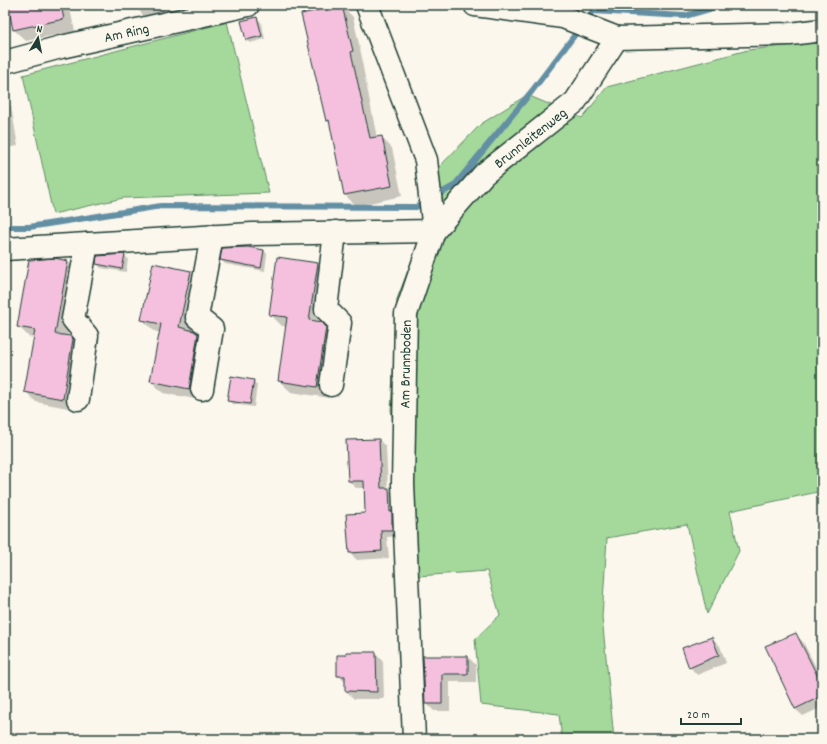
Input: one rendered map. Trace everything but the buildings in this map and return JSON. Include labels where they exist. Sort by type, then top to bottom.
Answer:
[{"type":"street","name":"Am Ring","points":[[5,62],[61,47],[248,5]]},
{"type":"street","name":"Am Brunnboden","points":[[367,5],[426,160],[433,222],[406,314],[403,484],[414,739]]},
{"type":"street","points":[[475,5],[563,17],[617,38],[790,34],[822,30]]},
{"type":"street","name":"Brunnleitenweg","points":[[433,222],[484,174],[575,102],[617,38]]},
{"type":"street","points":[[5,249],[212,236],[335,232],[433,222]]},
{"type":"street","points":[[331,385],[340,323],[326,309],[335,232]]},
{"type":"street","points":[[202,389],[212,329],[197,317],[212,236]]},
{"type":"street","points":[[78,399],[88,336],[73,319],[87,244]]},
{"type":"green space","points":[[227,22],[269,193],[123,198],[53,214],[23,75]]},
{"type":"green space","points":[[822,42],[822,491],[730,511],[739,551],[707,614],[687,524],[607,538],[602,617],[614,739],[562,739],[559,714],[481,705],[475,639],[500,615],[487,571],[418,576],[391,410],[397,299],[425,226],[439,167],[481,124],[527,95],[582,118],[607,87],[748,50]]},
{"type":"waterway","points":[[585,21],[593,11],[685,16],[723,5]]},
{"type":"waterway","points":[[434,197],[454,186],[532,91],[580,28]]},
{"type":"waterway","points":[[5,227],[29,227],[161,206],[416,207],[426,202]]}]
